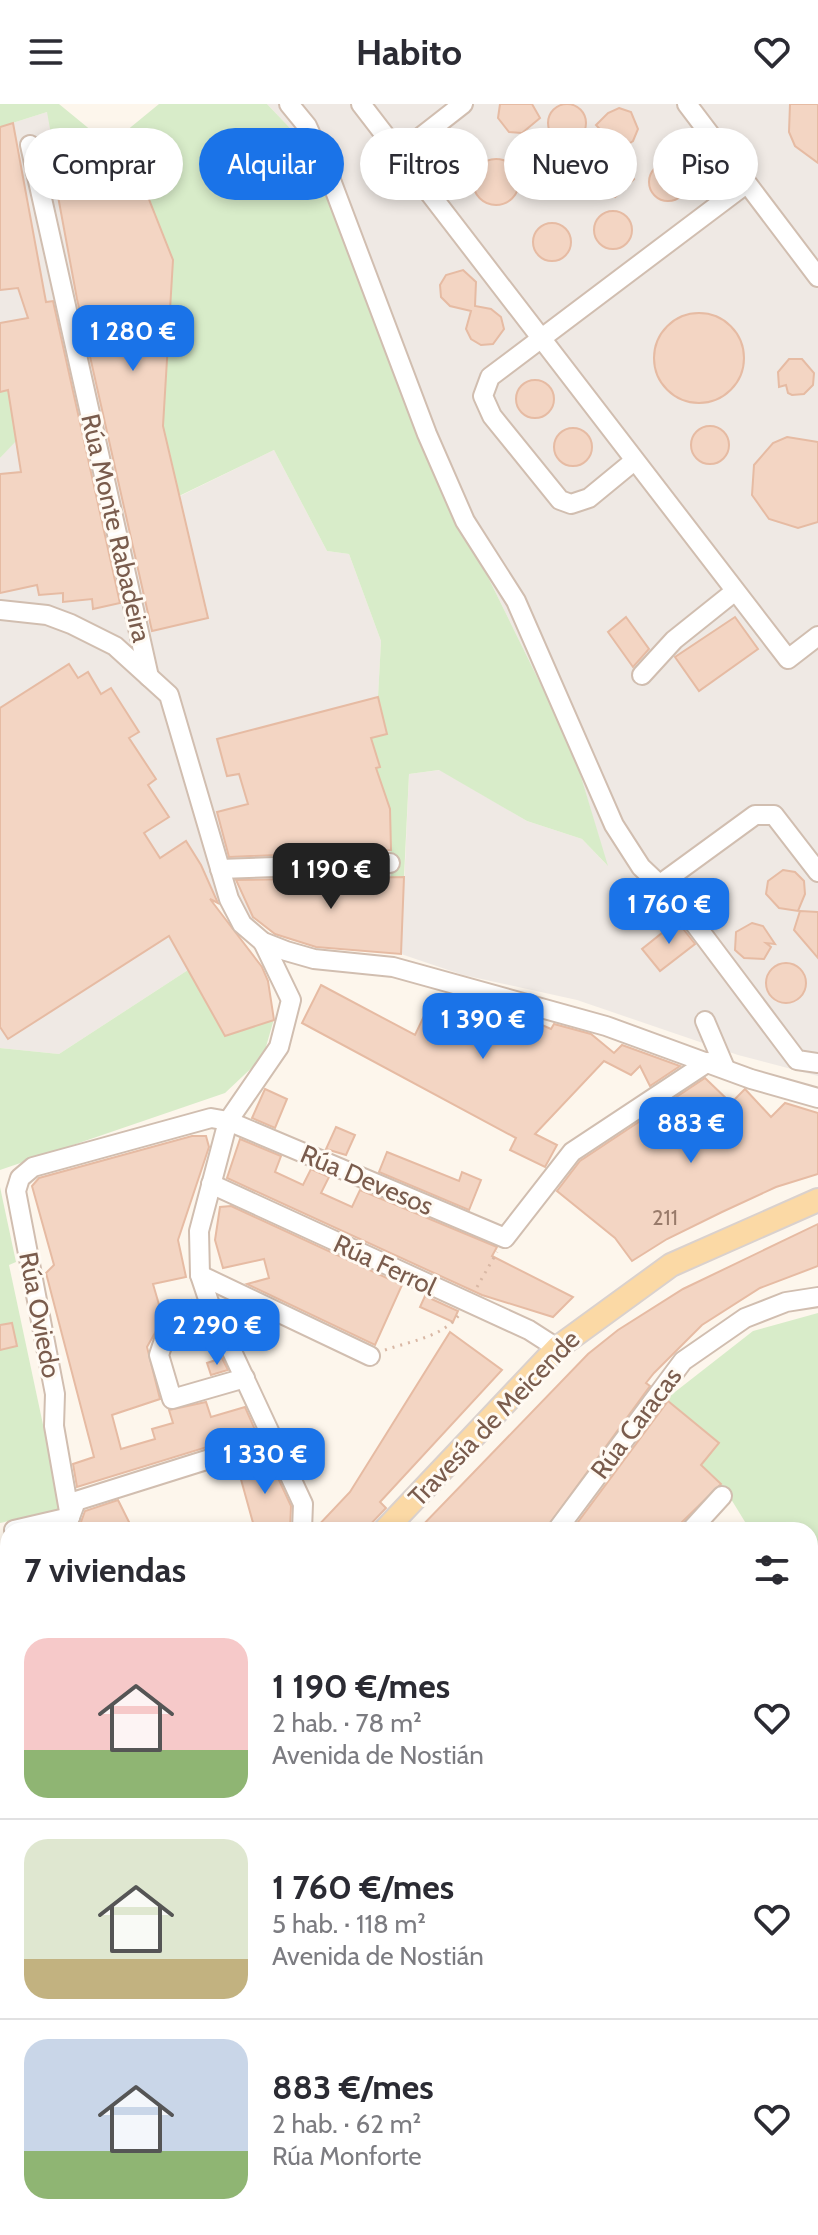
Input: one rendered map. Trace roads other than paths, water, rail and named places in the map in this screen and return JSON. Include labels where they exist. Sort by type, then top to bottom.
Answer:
[{"type":"main road","name":"Travesía de Meicende","points":[[393,1522],[557,1348],[671,1265],[818,1200]]},
{"type":"street","points":[[289,104],[307,126],[329,175],[427,434],[465,521],[516,601],[614,825],[641,867],[679,903],[797,1060],[818,1063]]},
{"type":"street","points":[[361,104],[379,128]]},
{"type":"street","points":[[432,128],[463,104]]},
{"type":"street","points":[[687,104],[705,128]]},
{"type":"street","points":[[758,198],[815,267]]},
{"type":"street","name":"Rúa Monte Rabadeira","points":[[42,200],[149,677]]},
{"type":"street","points":[[434,200],[788,659],[818,636]]},
{"type":"street","points":[[634,461],[589,498],[571,504],[560,500],[492,416],[483,396],[490,377],[725,200]]},
{"type":"street","points":[[642,675],[674,640],[734,592]]},
{"type":"street","points":[[0,610],[47,615],[115,646],[169,695],[220,869],[242,924],[263,942],[314,959],[393,967],[606,1026],[818,1098]]},
{"type":"street","points":[[659,885],[755,815],[774,815],[818,872]]},
{"type":"street","points":[[220,869],[390,863]]},
{"type":"street","points":[[263,942],[291,1000],[279,1047],[228,1121],[199,1231],[200,1275],[303,1504],[302,1522]]},
{"type":"street","points":[[705,1021],[716,1065]]},
{"type":"street","name":"Rúa Devesos","points":[[228,1121],[505,1238],[572,1152],[716,1065]]},
{"type":"street","name":"Rúa Oviedo","points":[[70,1517],[54,1426],[55,1394],[16,1191],[20,1178],[33,1167],[211,1118],[228,1121]]},
{"type":"street","name":"Rúa Ferrol","points":[[211,1184],[465,1307],[529,1330],[557,1348]]},
{"type":"street","points":[[200,1275],[370,1356]]},
{"type":"street","name":"Rúa Caracas","points":[[563,1522],[683,1361],[745,1318],[786,1302],[818,1297]]},
{"type":"street","points":[[220,1324],[164,1340],[159,1355],[172,1399],[245,1378]]},
{"type":"street","points":[[48,1522],[70,1517],[76,1501],[273,1439]]},
{"type":"street","points":[[698,1522],[722,1496]]}]
